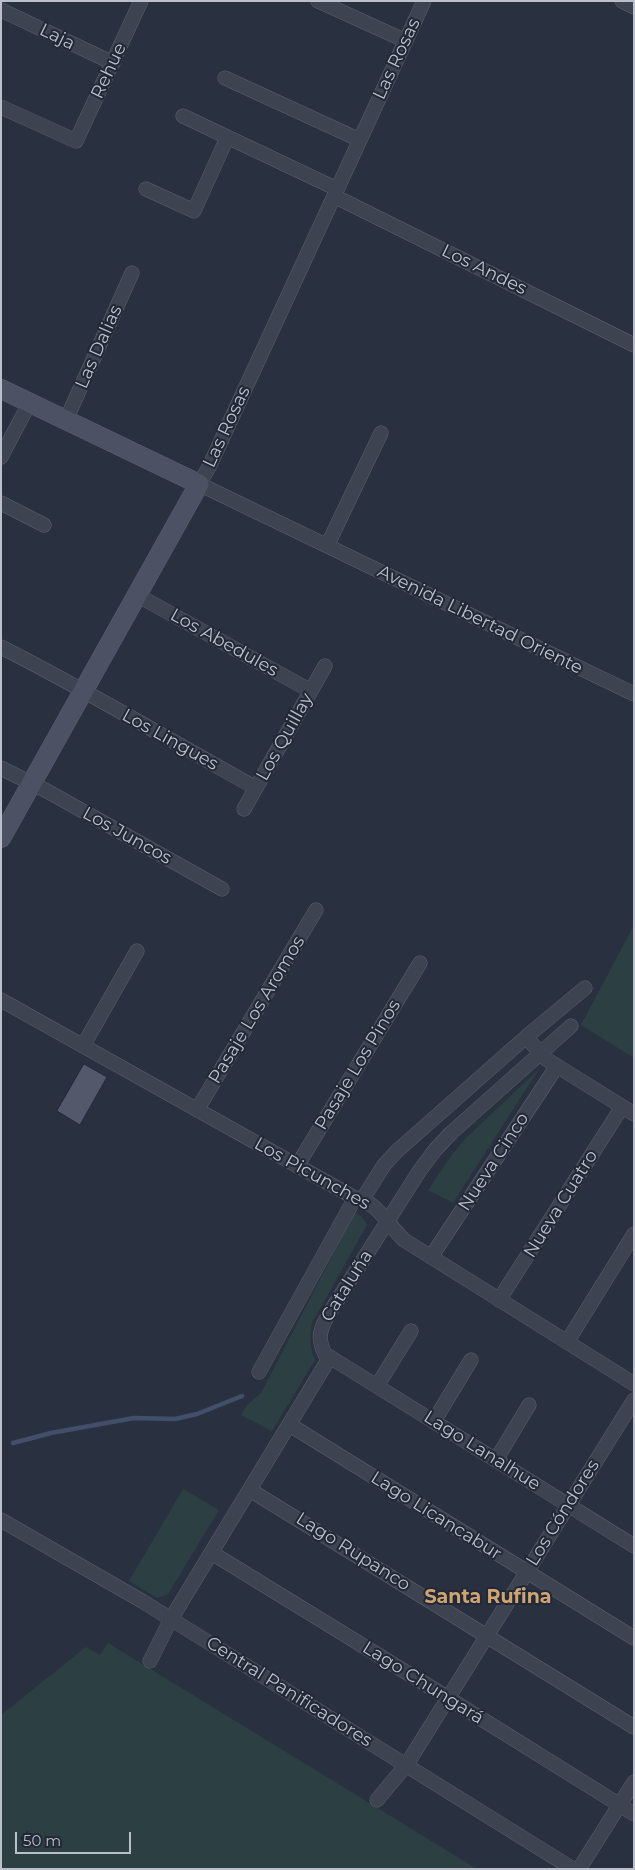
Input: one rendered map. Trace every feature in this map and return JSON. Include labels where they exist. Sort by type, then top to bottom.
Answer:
[{"type":"main road","name":"Avenida Libertad Oriente","points":[[1,389],[199,484]]},
{"type":"main road","name":"Las Rosas","points":[[1,838],[199,484]]},
{"type":"street","name":"Rehue","points":[[1,107],[76,142],[141,1]]},
{"type":"street","points":[[318,1],[406,41]]},
{"type":"street","name":"Las Rosas","points":[[199,484],[209,467],[424,1]]},
{"type":"street","points":[[622,1],[634,7]]},
{"type":"street","name":"Laja","points":[[1,10],[113,63]]},
{"type":"street","points":[[225,78],[360,140]]},
{"type":"street","name":"Los Andes","points":[[182,116],[634,344]]},
{"type":"street","points":[[146,189],[194,210],[226,138]]},
{"type":"street","name":"Las Dalias","points":[[66,420],[132,273]]},
{"type":"street","points":[[1,457],[30,402]]},
{"type":"street","points":[[327,546],[381,433]]},
{"type":"street","name":"Avenida Libertad Oriente","points":[[199,484],[634,694]]},
{"type":"street","points":[[1,503],[44,525]]},
{"type":"street","name":"Los Abedules","points":[[137,595],[311,691]]},
{"type":"street","name":"Los Lingues","points":[[1,647],[84,691],[256,788]]},
{"type":"street","name":"Los Quillay","points":[[244,809],[325,666]]},
{"type":"street","name":"Los Juncos","points":[[1,768],[222,889]]},
{"type":"street","name":"Pasaje Los Aromos","points":[[197,1110],[316,910]]},
{"type":"street","points":[[84,1046],[137,951]]},
{"type":"street","name":"Pasaje Los Pinos","points":[[297,1166],[420,963]]},
{"type":"street","points":[[259,1372],[358,1199],[384,1165],[397,1151],[526,1036],[585,988]]},
{"type":"street","name":"Los Picunches","points":[[1,1000],[297,1166],[374,1207],[404,1240],[634,1384]]},
{"type":"street","name":"Cataluña","points":[[330,1357],[325,1354],[321,1346],[319,1337],[321,1326],[387,1221],[435,1150],[451,1133],[571,1026]]},
{"type":"street","points":[[526,1036],[540,1052],[557,1066],[628,1111]]},
{"type":"street","name":"Nueva Cinco","points":[[431,1258],[557,1066]]},
{"type":"street","name":"Nueva Cuatro","points":[[500,1300],[628,1111]]},
{"type":"street","points":[[567,1342],[634,1234]]},
{"type":"street","points":[[377,1386],[411,1331]]},
{"type":"street","points":[[150,1661],[171,1619],[330,1357]]},
{"type":"street","name":"Lago Lanalhue","points":[[330,1357],[634,1546]]},
{"type":"street","points":[[434,1421],[471,1360]]},
{"type":"street","name":"Los Cóndores","points":[[376,1800],[407,1764],[634,1400]]},
{"type":"street","points":[[496,1460],[529,1405]]},
{"type":"street","name":"Lago Licancabur","points":[[290,1425],[634,1638]]},
{"type":"street","name":"Lago Rupanco","points":[[250,1490],[634,1727]]},
{"type":"street","name":"Central Panificadores","points":[[1,1520],[171,1619],[573,1869]]},
{"type":"street","name":"Lago Chungará","points":[[212,1553],[634,1814]]},
{"type":"street","points":[[579,1869],[634,1782]]},
{"type":"green space","points":[[634,925],[634,1058],[581,1025]]},
{"type":"green space","points":[[539,1069],[453,1203],[428,1190],[465,1139]]},
{"type":"green space","points":[[355,1212],[362,1217],[367,1225],[312,1323],[310,1341],[315,1360],[272,1431],[241,1415],[247,1405],[261,1393]]},
{"type":"green space","points":[[183,1489],[219,1510],[168,1594],[157,1598],[129,1581]]},
{"type":"green space","points":[[108,1643],[477,1869],[1,1869],[1,1715],[86,1647],[100,1655]]},
{"type":"building","points":[[84,1064],[107,1077],[80,1125],[57,1111]]},
{"type":"waterway","points":[[13,1443],[51,1433],[134,1418],[175,1419],[197,1414],[242,1396]]},
{"type":"district","name":"Santa Rufina","points":[[488,1597]]}]
